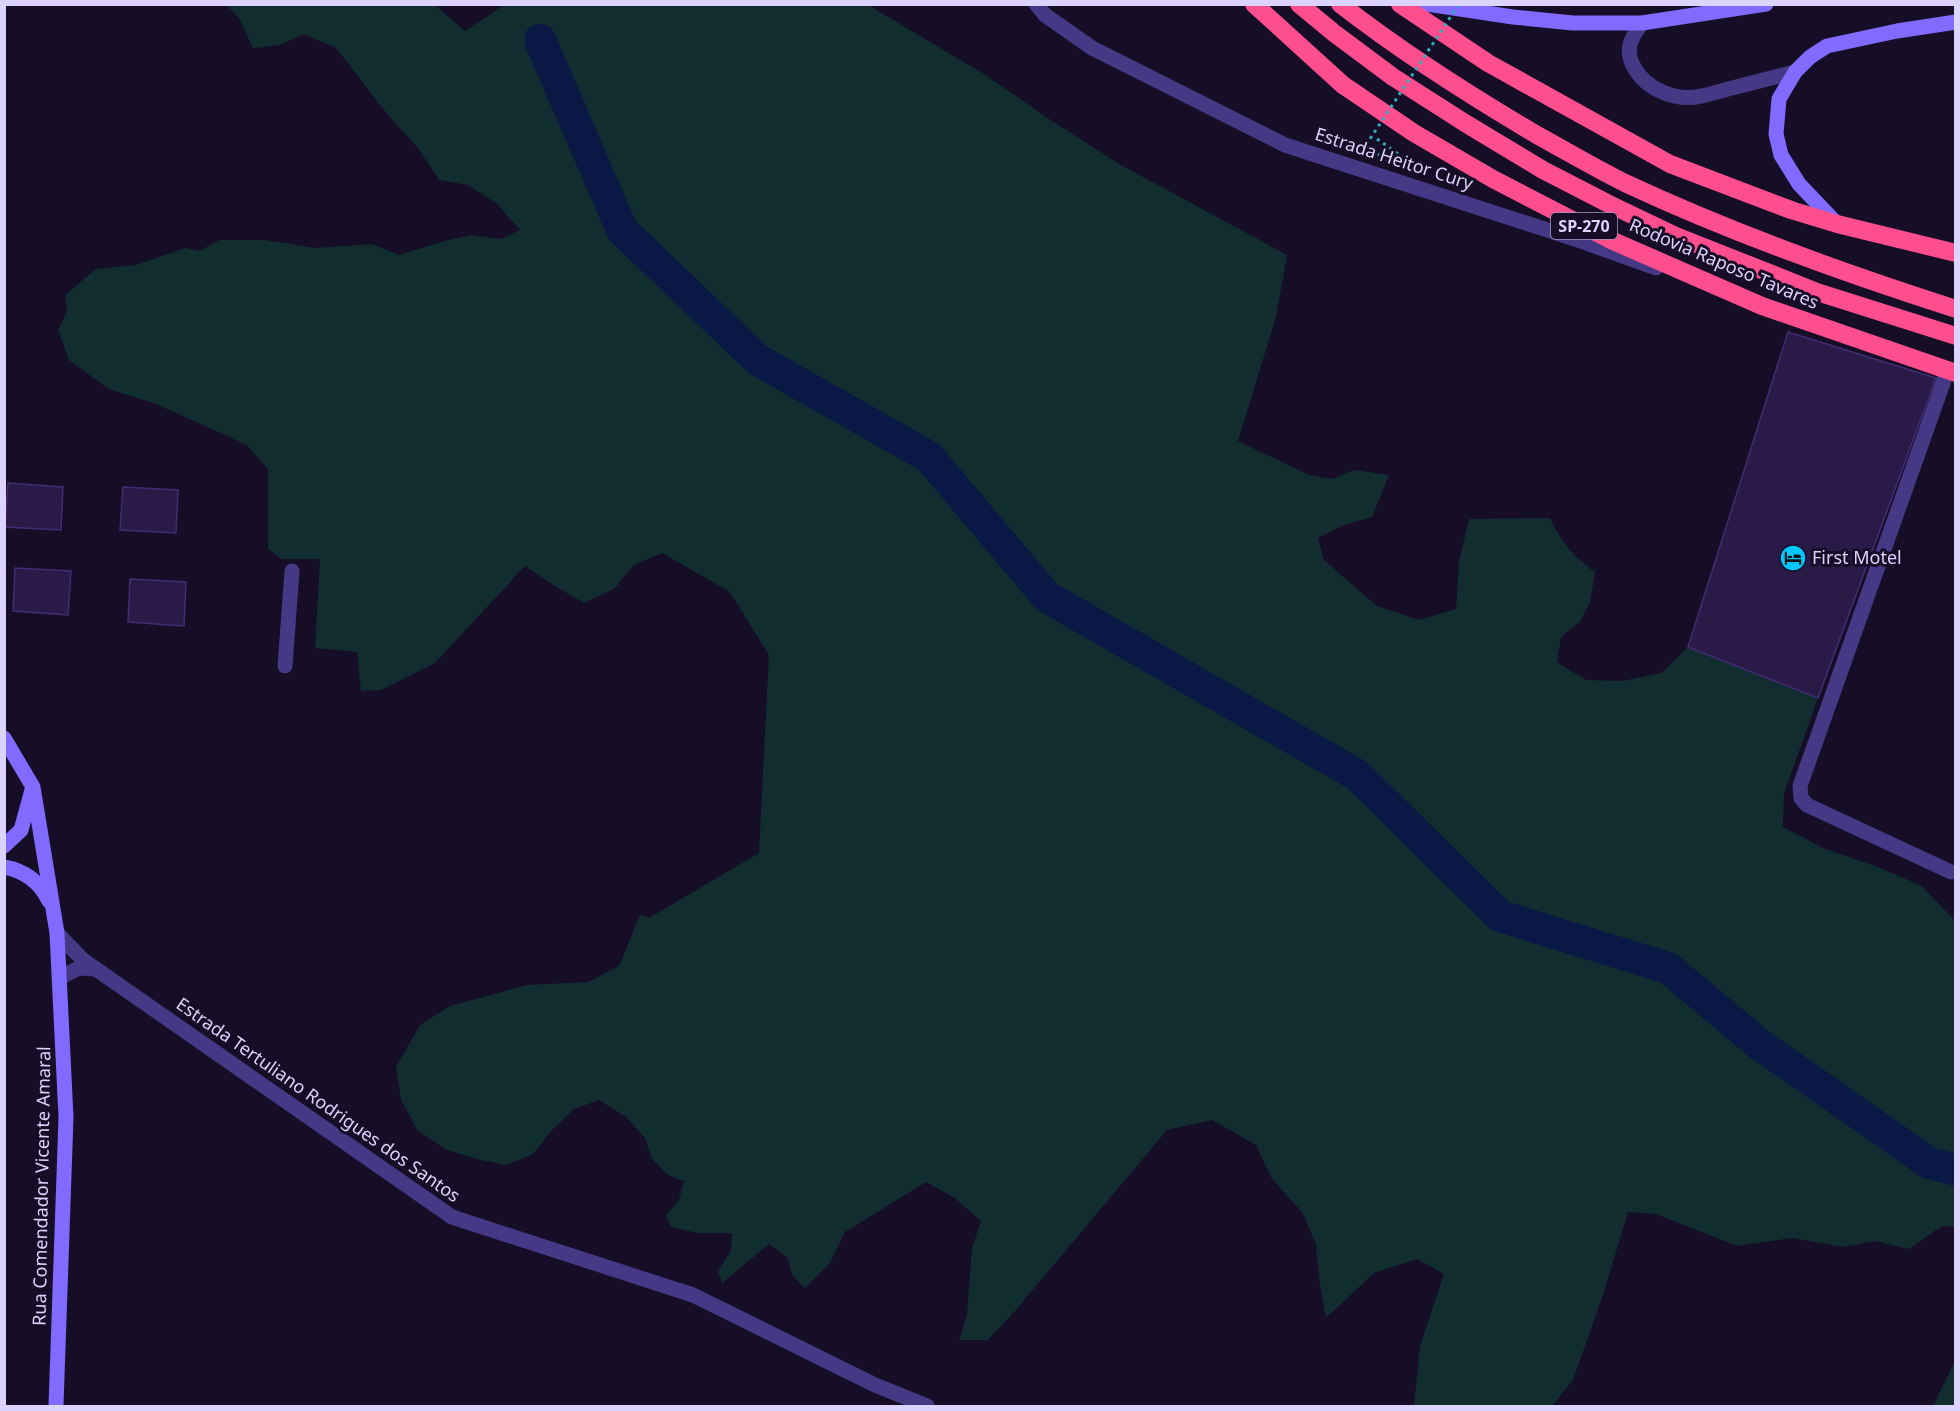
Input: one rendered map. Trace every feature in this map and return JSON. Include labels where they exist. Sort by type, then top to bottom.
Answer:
[{"type":"highway","name":"Rodovia Raposo Tavares","points":[[1254,4],[1343,86],[1414,133],[1493,179],[1613,241],[1762,306],[1951,372]]},
{"type":"highway","name":"Rodovia Raposo Tavares","points":[[1299,4],[1393,77],[1543,170],[1600,199],[1676,236],[1817,292],[1956,336]]},
{"type":"highway","name":"Rodovia Raposo Tavares","points":[[1340,4],[1408,54],[1484,104],[1623,182],[1840,271],[1956,309]]},
{"type":"highway","points":[[1400,4],[1488,63],[1670,164],[1791,210],[1837,224],[1956,253]]},
{"type":"main road","points":[[1427,4],[1573,23],[1642,23],[1766,4]]},
{"type":"main road","points":[[1837,224],[1799,184],[1781,155],[1776,134],[1779,99],[1795,72],[1810,57],[1827,46],[1897,31],[1956,22]]},
{"type":"main road","name":"Rua Comendador Vicente Amaral","points":[[4,738],[33,787],[54,912],[61,977],[66,1117],[56,1407]]},
{"type":"main road","points":[[4,846],[21,830],[33,787]]},
{"type":"main road","points":[[4,867],[25,873],[37,881],[54,912]]},
{"type":"street","name":"Estrada Heitor Cury","points":[[1036,4],[1045,15],[1092,48],[1285,145],[1575,239],[1762,306]]},
{"type":"street","points":[[1642,23],[1631,37],[1628,49],[1631,62],[1646,84],[1670,95],[1694,97],[1795,72]]},
{"type":"street","points":[[1951,372],[1800,786],[1801,798],[1807,805],[1951,872]]},
{"type":"street","points":[[285,666],[292,571]]},
{"type":"street","name":"Estrada Tertuliano Rodrigues dos Santos","points":[[57,933],[73,952],[96,969],[452,1217],[693,1295],[875,1385],[927,1407]]},
{"type":"street","points":[[61,977],[79,968],[96,969]]},
{"type":"path","points":[[1390,163],[1366,145],[1459,4]]},
{"type":"path","points":[[1377,139],[1421,171],[1418,176]]},
{"type":"green space","points":[[227,5],[435,5],[465,31],[504,5],[868,5],[984,74],[1121,165],[1287,255],[1276,317],[1238,441],[1309,475],[1332,479],[1354,470],[1389,475],[1372,517],[1344,525],[1318,538],[1324,560],[1377,606],[1419,620],[1456,609],[1459,562],[1469,519],[1550,518],[1569,548],[1595,572],[1590,602],[1580,622],[1561,637],[1557,662],[1586,680],[1622,681],[1661,673],[1688,647],[1818,698],[1784,793],[1783,827],[1823,848],[1878,867],[1922,886],[1955,921],[1955,1227],[1942,1226],[1909,1249],[1875,1241],[1843,1247],[1792,1238],[1737,1246],[1656,1214],[1628,1212],[1604,1292],[1573,1380],[1552,1406],[1414,1406],[1420,1346],[1444,1274],[1417,1259],[1374,1273],[1326,1318],[1316,1244],[1302,1212],[1272,1179],[1256,1145],[1212,1120],[1167,1130],[988,1340],[959,1340],[967,1315],[972,1248],[981,1221],[955,1198],[926,1182],[845,1232],[830,1263],[805,1288],[792,1275],[788,1258],[769,1244],[722,1283],[718,1272],[731,1250],[732,1233],[698,1233],[671,1227],[666,1215],[679,1200],[684,1181],[668,1175],[652,1159],[645,1138],[626,1117],[599,1100],[574,1109],[553,1129],[533,1154],[507,1165],[447,1150],[418,1131],[401,1100],[396,1067],[420,1025],[450,1006],[527,985],[588,982],[619,966],[640,915],[649,918],[759,853],[769,655],[730,592],[662,553],[634,565],[614,589],[584,603],[525,566],[435,663],[381,690],[361,691],[357,652],[315,648],[320,559],[281,559],[268,549],[268,469],[247,445],[156,404],[109,389],[69,360],[58,330],[67,312],[65,295],[96,269],[136,265],[185,248],[200,251],[219,240],[264,240],[316,248],[372,244],[399,255],[472,235],[501,239],[520,230],[497,204],[468,185],[439,180],[418,148],[388,115],[336,48],[304,34],[280,45],[253,48],[240,20]]},
{"type":"green space","points":[[1955,1361],[1955,1406],[1933,1406]]},
{"type":"building","name":"First Motel","points":[[1788,332],[1936,378],[1818,698],[1688,647]]},
{"type":"building","points":[[8,483],[63,487],[61,530],[5,527]]},
{"type":"building","points":[[123,487],[178,490],[176,533],[120,530]]},
{"type":"building","points":[[15,568],[71,571],[68,615],[13,611]]},
{"type":"building","points":[[130,579],[186,582],[184,626],[128,622]]},
{"type":"waterway","points":[[540,40],[622,230],[758,360],[929,457],[1047,597],[1357,775],[1500,916],[1668,968],[1759,1044],[1929,1163],[1956,1170]]},
{"type":"place","name":"First Motel","points":[[1793,558]]}]
